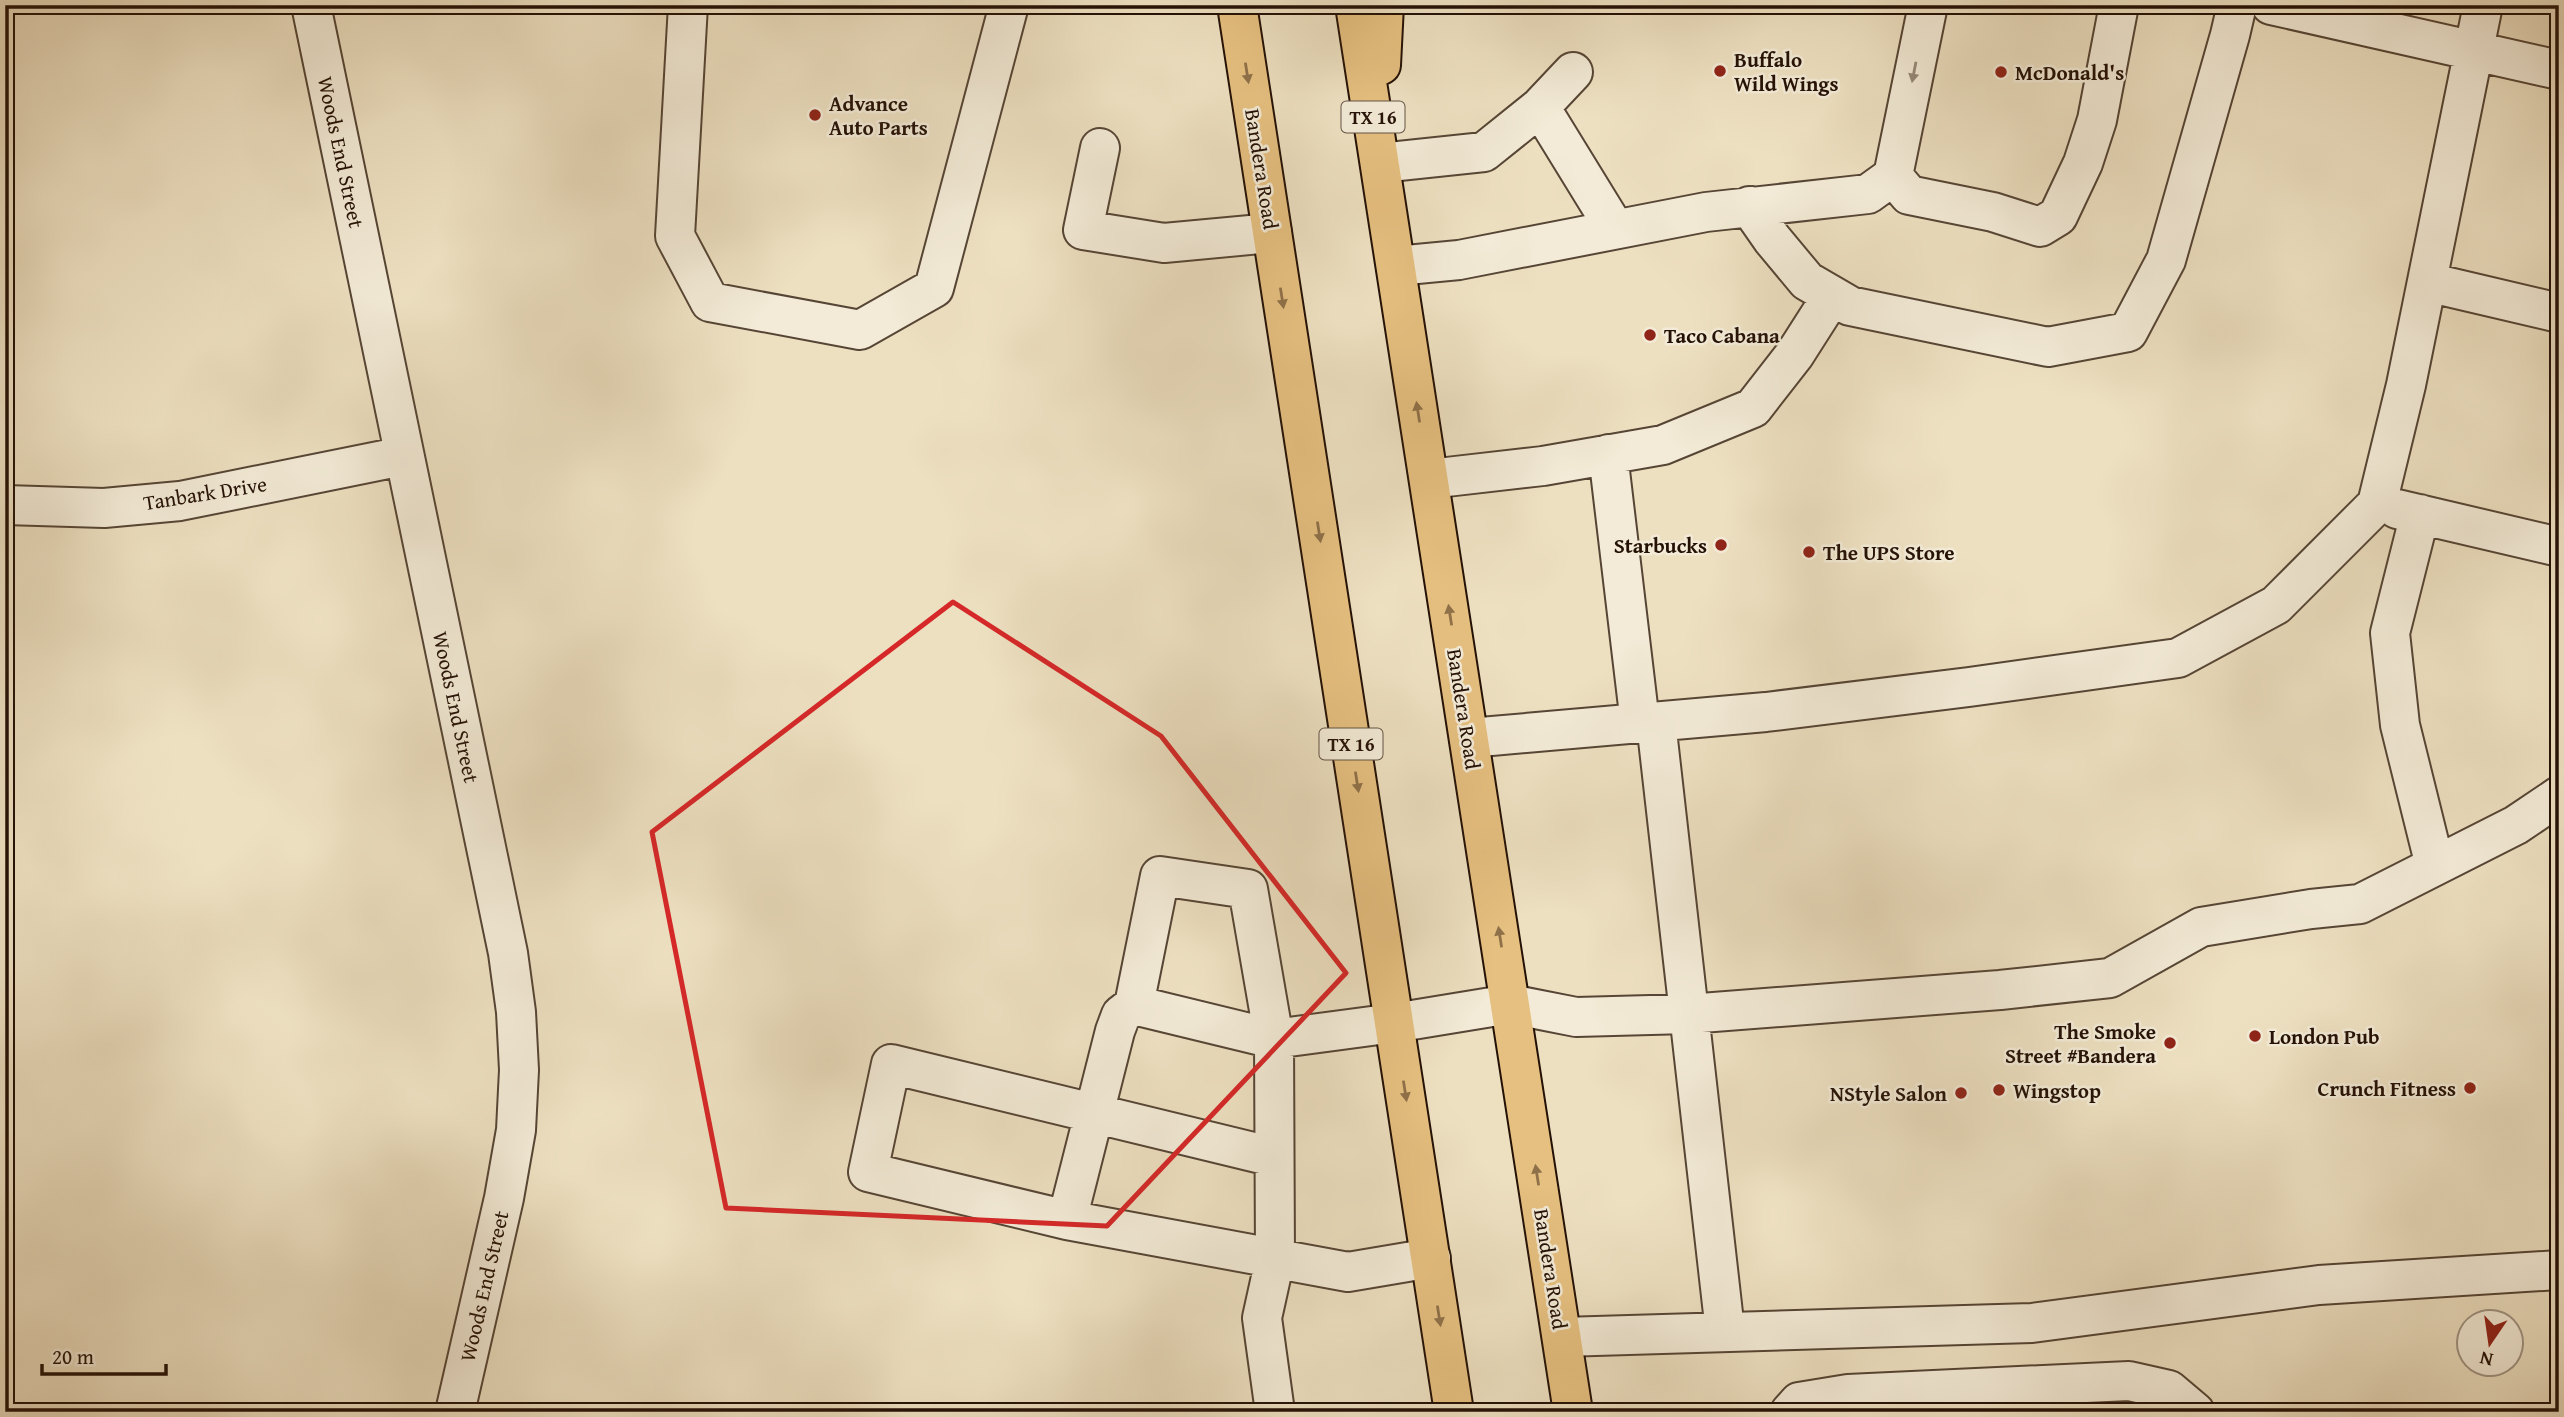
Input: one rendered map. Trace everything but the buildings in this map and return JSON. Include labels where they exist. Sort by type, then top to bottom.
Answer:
[{"type":"main road","name":"Bandera Road","points":[[1237,5],[1454,1412]]},
{"type":"main road","name":"Bandera Road","points":[[1355,5],[1573,1412]]},
{"type":"main road","points":[[1379,155],[1384,5]]},
{"type":"street","name":"Woods End Street","points":[[311,5],[508,954],[516,1012],[519,1070],[516,1130],[504,1198],[455,1412]]},
{"type":"street","points":[[688,5],[675,236],[698,280],[710,302],[860,330],[934,288],[1009,5]]},
{"type":"street","points":[[1395,266],[1459,260],[1706,212],[1868,194],[1893,176],[1928,5]]},
{"type":"street","points":[[1893,176],[1909,195],[1993,212],[2040,227],[2058,216],[2083,163],[2097,120],[2119,5]]},
{"type":"street","points":[[1749,206],[1807,281],[1850,306],[2048,347],[2128,332],[2166,260],[2237,5]]},
{"type":"street","points":[[2271,5],[2559,70]]},
{"type":"street","points":[[1469,738],[1766,712],[2178,658],[2276,605],[2377,504],[2427,282],[2483,5]]},
{"type":"street","points":[[1379,155],[1484,152],[1540,107],[1573,72]]},
{"type":"street","points":[[1540,107],[1615,229]]},
{"type":"street","points":[[1100,148],[1083,230],[1164,243],[1272,233]]},
{"type":"street","points":[[2427,282],[2559,313]]},
{"type":"street","points":[[1429,480],[1543,466],[1663,445],[1753,408],[1795,354],[1832,296]]},
{"type":"street","points":[[1608,454],[1688,1014],[1725,1331]]},
{"type":"street","name":"Tanbark Drive","points":[[5,505],[104,508],[180,501],[403,456]]},
{"type":"street","points":[[2377,504],[2559,547]]},
{"type":"street","points":[[2420,514],[2390,633],[2400,725],[2435,866]]},
{"type":"street","points":[[1134,1005],[1274,1039],[1510,1004],[1576,1017],[1688,1014],[2000,990],[2110,978],[2201,927],[2360,904],[2516,825],[2559,796]]},
{"type":"street","points":[[1066,1220],[1115,1031],[1121,1015],[1134,1005],[1160,876],[1248,889],[1274,1039],[1275,1259],[1262,1318],[1275,1412]]},
{"type":"street","points":[[1274,1157],[891,1064],[868,1172],[1066,1220],[1348,1272],[1431,1258]]},
{"type":"street","points":[[1562,1337],[2032,1323],[2319,1285],[2559,1270]]},
{"type":"street","points":[[1790,1412],[1799,1402],[1848,1394],[2129,1381],[2169,1390],[2195,1412]]},
{"type":"highlighted area","points":[[953,602],[1161,736],[1346,973],[1107,1226],[726,1208],[652,832]]},
{"type":"place","name":"Buffalo Wild Wings","points":[[1720,71]]},
{"type":"place","name":"McDonald's","points":[[2001,72]]},
{"type":"place","name":"Advance Auto Parts","points":[[815,115]]},
{"type":"place","name":"Taco Cabana","points":[[1650,335]]},
{"type":"place","name":"Starbucks","points":[[1721,545]]},
{"type":"place","name":"The UPS Store","points":[[1809,552]]},
{"type":"place","name":"London Pub","points":[[2255,1036]]},
{"type":"place","name":"The Smoke Street #Bandera","points":[[2170,1043]]},
{"type":"place","name":"Crunch Fitness","points":[[2470,1088]]},
{"type":"place","name":"Wingstop","points":[[1999,1090]]},
{"type":"place","name":"NStyle Salon","points":[[1961,1093]]}]
